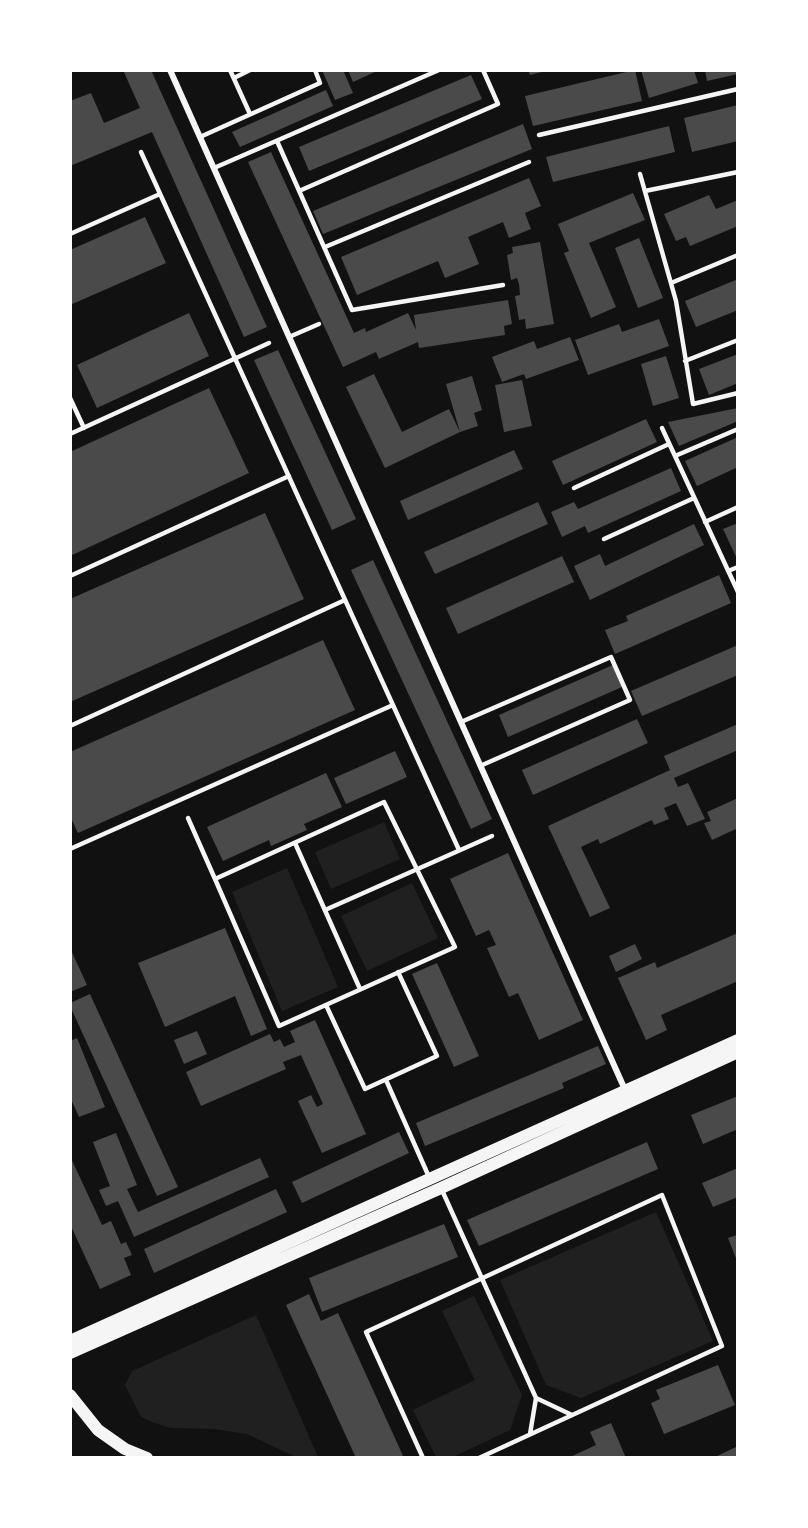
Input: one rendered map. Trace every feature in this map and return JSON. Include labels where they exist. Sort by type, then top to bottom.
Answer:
[{"type":"main road","points":[[628,1096],[738,1040]]},
{"type":"main road","points":[[70,1341],[628,1096],[738,1052]]},
{"type":"main road","points":[[70,1353],[436,1182]]},
{"type":"main road","points":[[70,1395],[98,1430],[125,1449],[147,1458]]},
{"type":"street","points":[[170,70],[628,1096]]},
{"type":"lane","points":[[230,70],[250,114]]},
{"type":"lane","points":[[234,78],[250,70]]},
{"type":"lane","points":[[200,137],[320,83],[315,70]]},
{"type":"lane","points":[[214,168],[439,70]]},
{"type":"lane","points":[[299,190],[498,104],[483,70]]},
{"type":"lane","points":[[539,135],[738,89]]},
{"type":"lane","points":[[277,141],[325,247],[350,311],[503,285]]},
{"type":"lane","points":[[141,152],[459,850]]},
{"type":"lane","points":[[325,247],[529,162]]},
{"type":"lane","points":[[645,191],[738,172]]},
{"type":"lane","points":[[640,174],[676,301],[693,404],[738,393]]},
{"type":"lane","points":[[70,234],[160,194]]},
{"type":"lane","points":[[671,283],[738,255]]},
{"type":"lane","points":[[289,337],[319,324]]},
{"type":"lane","points":[[685,361],[738,339]]},
{"type":"lane","points":[[70,434],[268,343]]},
{"type":"lane","points":[[70,398],[84,428]]},
{"type":"lane","points":[[662,428],[738,592]]},
{"type":"lane","points":[[675,456],[738,429]]},
{"type":"lane","points":[[574,488],[669,444]]},
{"type":"lane","points":[[70,576],[289,476]]},
{"type":"lane","points":[[604,539],[694,498]]},
{"type":"lane","points":[[705,522],[738,507]]},
{"type":"lane","points":[[728,571],[738,567]]},
{"type":"lane","points":[[70,726],[345,600]]},
{"type":"lane","points":[[461,722],[611,657],[630,700],[480,766]]},
{"type":"lane","points":[[70,849],[393,705]]},
{"type":"lane","points":[[188,818],[214,879],[279,1026],[455,947],[384,802],[214,879]]},
{"type":"lane","points":[[325,910],[492,836]]},
{"type":"lane","points":[[295,843],[360,989]]},
{"type":"lane","points":[[326,1005],[365,1089],[386,1080],[437,1056],[398,972]]},
{"type":"lane","points":[[386,1080],[481,1277],[536,1398],[530,1434]]},
{"type":"lane","points":[[423,1458],[366,1332],[662,1195],[722,1346],[479,1458]]},
{"type":"lane","points":[[536,1398],[572,1415]]},
{"type":"shaded area","points":[[384,822],[400,859],[331,889],[315,852]]},
{"type":"shaded area","points":[[287,868],[338,987],[282,1011],[232,892]]},
{"type":"shaded area","points":[[412,883],[438,938],[367,971],[341,916]]},
{"type":"shaded area","points":[[656,1212],[713,1341],[581,1398],[546,1385],[500,1280]]},
{"type":"shaded area","points":[[474,1296],[522,1395],[510,1430],[453,1457],[436,1457],[413,1410],[475,1380],[442,1311]]},
{"type":"shaded area","points":[[256,1315],[318,1457],[296,1457],[247,1434],[214,1429],[171,1428],[152,1422],[141,1417],[125,1385],[132,1371]]},
{"type":"building","points":[[123,70],[151,70],[267,327],[244,337],[152,132],[70,166],[70,101],[91,93],[104,123],[140,108]]},
{"type":"building","points":[[322,70],[343,70],[353,93],[335,100]]},
{"type":"building","points":[[348,70],[379,70],[353,82]]},
{"type":"building","points":[[528,70],[545,70],[546,71],[530,75]]},
{"type":"building","points":[[635,70],[642,101],[533,126],[525,96]]},
{"type":"building","points":[[641,70],[694,70],[698,83],[649,98]]},
{"type":"building","points":[[705,70],[738,70],[738,74],[707,81]]},
{"type":"building","points":[[471,75],[482,99],[309,171],[299,147]]},
{"type":"building","points":[[326,90],[333,106],[240,147],[232,132]]},
{"type":"building","points":[[738,105],[738,141],[692,152],[684,118]]},
{"type":"building","points":[[523,124],[532,149],[323,234],[313,211]]},
{"type":"building","points":[[669,126],[675,152],[553,182],[546,157]]},
{"type":"building","points":[[271,152],[354,333],[365,328],[366,332],[408,313],[416,330],[414,315],[508,300],[512,324],[504,326],[505,335],[419,348],[418,342],[379,359],[376,352],[343,367],[248,162]]},
{"type":"building","points":[[529,178],[541,206],[525,213],[531,229],[509,238],[503,222],[468,237],[479,264],[445,278],[438,261],[357,295],[341,257]]},
{"type":"building","points":[[633,193],[645,220],[589,243],[616,307],[591,318],[564,253],[569,251],[558,224]]},
{"type":"building","points":[[709,195],[716,209],[738,200],[738,226],[690,246],[686,237],[676,241],[664,214]]},
{"type":"building","points":[[145,217],[166,263],[70,305],[70,250]]},
{"type":"building","points":[[639,238],[663,298],[638,308],[615,248]]},
{"type":"building","points":[[540,242],[554,324],[526,329],[525,319],[519,320],[515,296],[520,295],[519,284],[517,278],[511,280],[507,255],[513,253],[512,247]]},
{"type":"building","points":[[738,279],[738,310],[696,327],[685,301]]},
{"type":"building","points":[[189,313],[209,356],[97,408],[77,365]]},
{"type":"building","points":[[659,319],[669,346],[588,375],[575,340],[619,324],[622,332]]},
{"type":"building","points":[[570,337],[579,360],[526,379],[524,374],[502,382],[492,357],[534,341],[537,349]]},
{"type":"building","points":[[278,350],[356,519],[332,530],[254,360]]},
{"type":"building","points":[[738,354],[738,383],[709,395],[699,369]]},
{"type":"building","points":[[666,356],[679,398],[653,406],[641,364]]},
{"type":"building","points":[[374,374],[402,432],[449,409],[460,432],[385,468],[346,387]]},
{"type":"building","points":[[472,376],[482,410],[474,413],[478,426],[460,432],[446,384]]},
{"type":"building","points":[[522,380],[532,426],[504,432],[495,385]]},
{"type":"building","points":[[209,388],[249,473],[70,556],[70,452]]},
{"type":"building","points":[[738,408],[738,421],[679,446],[668,422]]},
{"type":"building","points":[[646,419],[657,442],[563,485],[552,461]]},
{"type":"building","points":[[738,437],[738,467],[697,486],[685,461]]},
{"type":"building","points":[[514,450],[523,469],[408,520],[400,501]]},
{"type":"building","points":[[671,468],[681,491],[588,533],[585,526],[562,537],[551,512],[574,502],[578,509]]},
{"type":"building","points":[[538,502],[548,524],[435,574],[424,552]]},
{"type":"building","points":[[265,513],[304,599],[70,702],[70,599]]},
{"type":"building","points":[[738,523],[738,561],[723,529]]},
{"type":"building","points":[[694,524],[704,545],[590,600],[574,566],[600,554],[605,566]]},
{"type":"building","points":[[562,556],[574,582],[458,634],[446,608]]},
{"type":"building","points":[[373,560],[492,819],[471,829],[351,570]]},
{"type":"building","points":[[719,575],[731,603],[615,654],[605,630],[628,621],[626,616]]},
{"type":"building","points":[[323,640],[355,710],[78,833],[70,816],[70,752]]},
{"type":"building","points":[[738,645],[738,675],[642,716],[631,691]]},
{"type":"building","points":[[613,665],[622,687],[508,737],[499,715]]},
{"type":"building","points":[[637,719],[648,743],[533,795],[522,770]]},
{"type":"building","points":[[738,724],[738,750],[674,778],[678,787],[688,783],[705,819],[687,826],[676,803],[664,808],[669,819],[654,825],[652,820],[600,844],[598,839],[581,847],[610,908],[590,917],[548,826],[670,770],[664,756]]},
{"type":"building","points":[[395,751],[407,777],[346,804],[334,778]]},
{"type":"building","points":[[326,773],[342,807],[304,824],[307,830],[271,846],[269,840],[223,861],[207,827]]},
{"type":"building","points":[[738,798],[738,828],[712,840],[704,823],[711,821],[707,812]]},
{"type":"building","points":[[508,853],[583,1020],[539,1040],[518,993],[509,997],[487,948],[496,945],[489,930],[476,936],[450,879]]},
{"type":"building","points":[[225,928],[267,1029],[251,1036],[235,996],[165,1027],[138,963]]},
{"type":"building","points":[[738,933],[738,981],[661,1015],[667,1030],[646,1040],[618,978],[655,962],[657,968]]},
{"type":"building","points":[[635,944],[642,959],[616,972],[609,956]]},
{"type":"building","points":[[70,948],[87,985],[70,992]]},
{"type":"building","points":[[437,963],[479,1056],[454,1067],[412,974]]},
{"type":"building","points":[[90,994],[178,1187],[157,1196],[70,1006],[70,1003]]},
{"type":"building","points":[[315,1020],[366,1134],[322,1153],[298,1101],[311,1095],[317,1107],[323,1104],[301,1055],[283,1062],[286,1069],[201,1106],[186,1072],[270,1034],[274,1042],[280,1039],[284,1047],[295,1042],[290,1031]]},
{"type":"building","points":[[197,1031],[207,1054],[184,1064],[174,1040]]},
{"type":"building","points":[[77,1038],[105,1107],[79,1117],[70,1097],[70,1041]]},
{"type":"building","points":[[598,1046],[606,1064],[562,1083],[564,1088],[425,1146],[416,1123]]},
{"type":"building","points":[[738,1096],[738,1129],[703,1144],[691,1115]]},
{"type":"building","points":[[399,1132],[409,1153],[302,1203],[292,1182]]},
{"type":"building","points":[[116,1133],[137,1185],[127,1189],[138,1212],[260,1158],[269,1177],[134,1237],[118,1201],[106,1206],[99,1190],[110,1186],[93,1142]]},
{"type":"building","points":[[647,1142],[658,1169],[479,1246],[467,1220]]},
{"type":"building","points":[[70,1156],[102,1225],[111,1221],[121,1244],[126,1242],[132,1255],[124,1258],[131,1275],[100,1289],[70,1224]]},
{"type":"building","points":[[738,1168],[738,1197],[713,1207],[702,1183]]},
{"type":"building","points":[[276,1189],[287,1212],[154,1273],[144,1249]]},
{"type":"building","points":[[444,1224],[458,1257],[322,1312],[309,1278]]},
{"type":"building","points":[[737,1235],[737,1261],[728,1238]]},
{"type":"building","points":[[309,1294],[321,1321],[338,1313],[404,1458],[356,1458],[286,1305]]},
{"type":"building","points":[[718,1365],[735,1405],[664,1434],[651,1403],[660,1399],[656,1390]]},
{"type":"building","points":[[611,1423],[626,1458],[568,1458],[596,1445],[590,1432]]},
{"type":"building","points":[[738,1446],[738,1458],[713,1458]]}]
